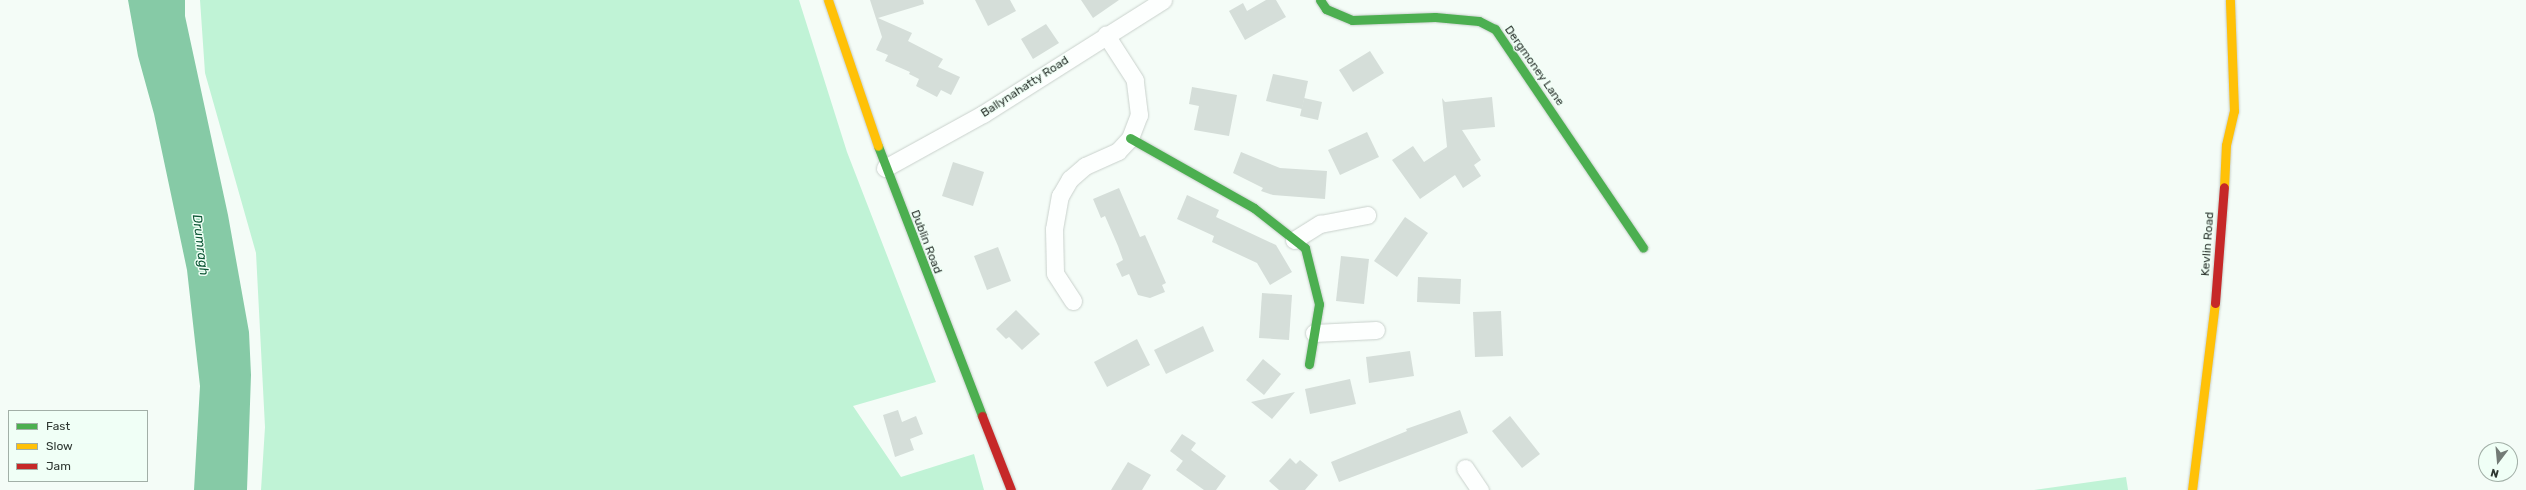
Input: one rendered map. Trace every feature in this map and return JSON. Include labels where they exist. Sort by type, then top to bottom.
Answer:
[{"type":"street","name":"Dublin Road","points":[[828,0],[885,168],[1011,490]]},
{"type":"street","name":"Ballynahatty Road","points":[[885,168],[983,114],[1162,0]]},
{"type":"street","name":"Dergmoney Lane","points":[[1320,0],[1326,10],[1352,20],[1435,17],[1479,21],[1495,29],[1643,248]]},
{"type":"street","name":"Kevlin Road","points":[[2192,490],[2218,279],[2226,144],[2234,112],[2230,0]]},
{"type":"street","points":[[1073,302],[1055,273],[1054,230],[1060,196],[1070,179],[1085,166],[1118,151],[1130,138],[1139,115],[1135,80],[1106,35]]},
{"type":"street","points":[[1130,138],[1254,208],[1305,248],[1319,304],[1309,364]]},
{"type":"street","points":[[1294,240],[1320,224],[1367,215]]},
{"type":"street","points":[[1314,333],[1376,330]]},
{"type":"street","points":[[1465,468],[1480,490]]},
{"type":"shaded area","points":[[200,0],[799,0],[847,152],[936,382],[853,406],[901,477],[974,454],[984,490],[261,490],[265,427],[256,253],[205,73]]},
{"type":"shaded area","points":[[2126,477],[2128,490],[2034,490]]},
{"type":"water","name":"Drumragh","points":[[128,0],[185,0],[185,16],[228,215],[249,332],[251,375],[247,490],[194,490],[200,386],[187,270],[154,114],[138,56]]},
{"type":"building","points":[[870,0],[923,0],[924,4],[878,18],[912,33],[908,41],[943,59],[938,67],[960,77],[951,95],[941,90],[937,97],[916,86],[919,79],[909,74],[910,72],[885,61],[888,55],[876,50],[882,37]]},
{"type":"building","points":[[975,0],[1010,0],[1016,11],[988,26]]},
{"type":"building","points":[[1081,0],[1119,0],[1093,18]]},
{"type":"building","points":[[1266,0],[1276,0],[1286,17],[1245,40],[1229,11],[1243,3],[1247,11]]},
{"type":"building","points":[[1046,24],[1059,43],[1033,59],[1021,39]]},
{"type":"building","points":[[1370,51],[1384,73],[1353,92],[1339,70]]},
{"type":"building","points":[[1273,74],[1308,81],[1302,109],[1266,101]]},
{"type":"building","points":[[1192,87],[1237,95],[1229,136],[1194,130],[1199,106],[1189,104]]},
{"type":"building","points":[[1492,97],[1495,127],[1462,130],[1481,160],[1474,165],[1481,176],[1463,188],[1455,175],[1420,199],[1392,160],[1413,146],[1424,162],[1447,147],[1442,98],[1445,102]]},
{"type":"building","points":[[1304,98],[1322,102],[1318,120],[1300,116]]},
{"type":"building","points":[[1367,132],[1379,157],[1340,175],[1328,150]]},
{"type":"building","points":[[1241,152],[1280,168],[1327,171],[1325,199],[1273,195],[1261,191],[1263,188],[1233,173]]},
{"type":"building","points":[[953,162],[984,172],[973,206],[942,196]]},
{"type":"building","points":[[1119,188],[1140,237],[1145,235],[1166,283],[1162,285],[1165,292],[1150,298],[1138,295],[1129,274],[1122,277],[1116,264],[1123,260],[1118,246],[1105,216],[1101,218],[1093,199]]},
{"type":"building","points":[[1187,195],[1219,210],[1216,217],[1276,245],[1292,272],[1270,285],[1257,263],[1212,242],[1214,236],[1177,219]]},
{"type":"building","points":[[1405,217],[1428,233],[1397,277],[1374,261]]},
{"type":"building","points":[[998,247],[1011,281],[987,290],[974,256]]},
{"type":"building","points":[[1341,256],[1369,259],[1364,304],[1336,301]]},
{"type":"building","points":[[1418,277],[1461,279],[1460,304],[1417,302]]},
{"type":"building","points":[[1262,293],[1292,295],[1289,340],[1259,338]]},
{"type":"building","points":[[1016,310],[1040,334],[1022,350],[1009,337],[1006,339],[996,329]]},
{"type":"building","points":[[1501,311],[1503,356],[1475,357],[1473,312]]},
{"type":"building","points":[[1203,326],[1214,351],[1166,374],[1154,350]]},
{"type":"building","points":[[1137,339],[1150,365],[1107,387],[1094,362]]},
{"type":"building","points":[[1410,351],[1414,376],[1369,383],[1366,357]]},
{"type":"building","points":[[1263,359],[1281,374],[1264,395],[1246,380]]},
{"type":"building","points":[[1350,379],[1356,404],[1310,414],[1305,389]]},
{"type":"building","points":[[1295,392],[1272,419],[1251,402]]},
{"type":"building","points":[[898,410],[902,422],[916,416],[923,434],[910,439],[914,450],[895,457],[883,415]]},
{"type":"building","points":[[1460,410],[1468,433],[1339,482],[1331,462],[1407,431],[1406,429]]},
{"type":"building","points":[[1510,416],[1540,454],[1522,468],[1492,431]]},
{"type":"building","points":[[1182,434],[1196,443],[1191,450],[1226,476],[1216,490],[1204,490],[1176,470],[1183,461],[1170,451]]},
{"type":"building","points":[[1290,458],[1296,464],[1300,460],[1318,475],[1305,490],[1279,490],[1269,481]]},
{"type":"building","points":[[1128,462],[1151,475],[1142,490],[1111,490]]},
{"type":"traffic: fast","points":[[1320,0],[1326,9],[1352,20],[1435,17],[1479,21],[1495,29],[1643,248]]},
{"type":"traffic: fast","points":[[1130,138],[1254,208],[1305,248],[1319,304],[1309,364]]},
{"type":"traffic: fast","points":[[878,146],[982,416]]},
{"type":"traffic: slow","points":[[828,0],[878,146]]},
{"type":"traffic: slow","points":[[2224,187],[2226,145],[2234,111],[2230,0]]},
{"type":"traffic: slow","points":[[2192,490],[2215,303]]},
{"type":"traffic: jam","points":[[2215,303],[2224,187]]},
{"type":"traffic: jam","points":[[982,416],[1011,490]]}]
